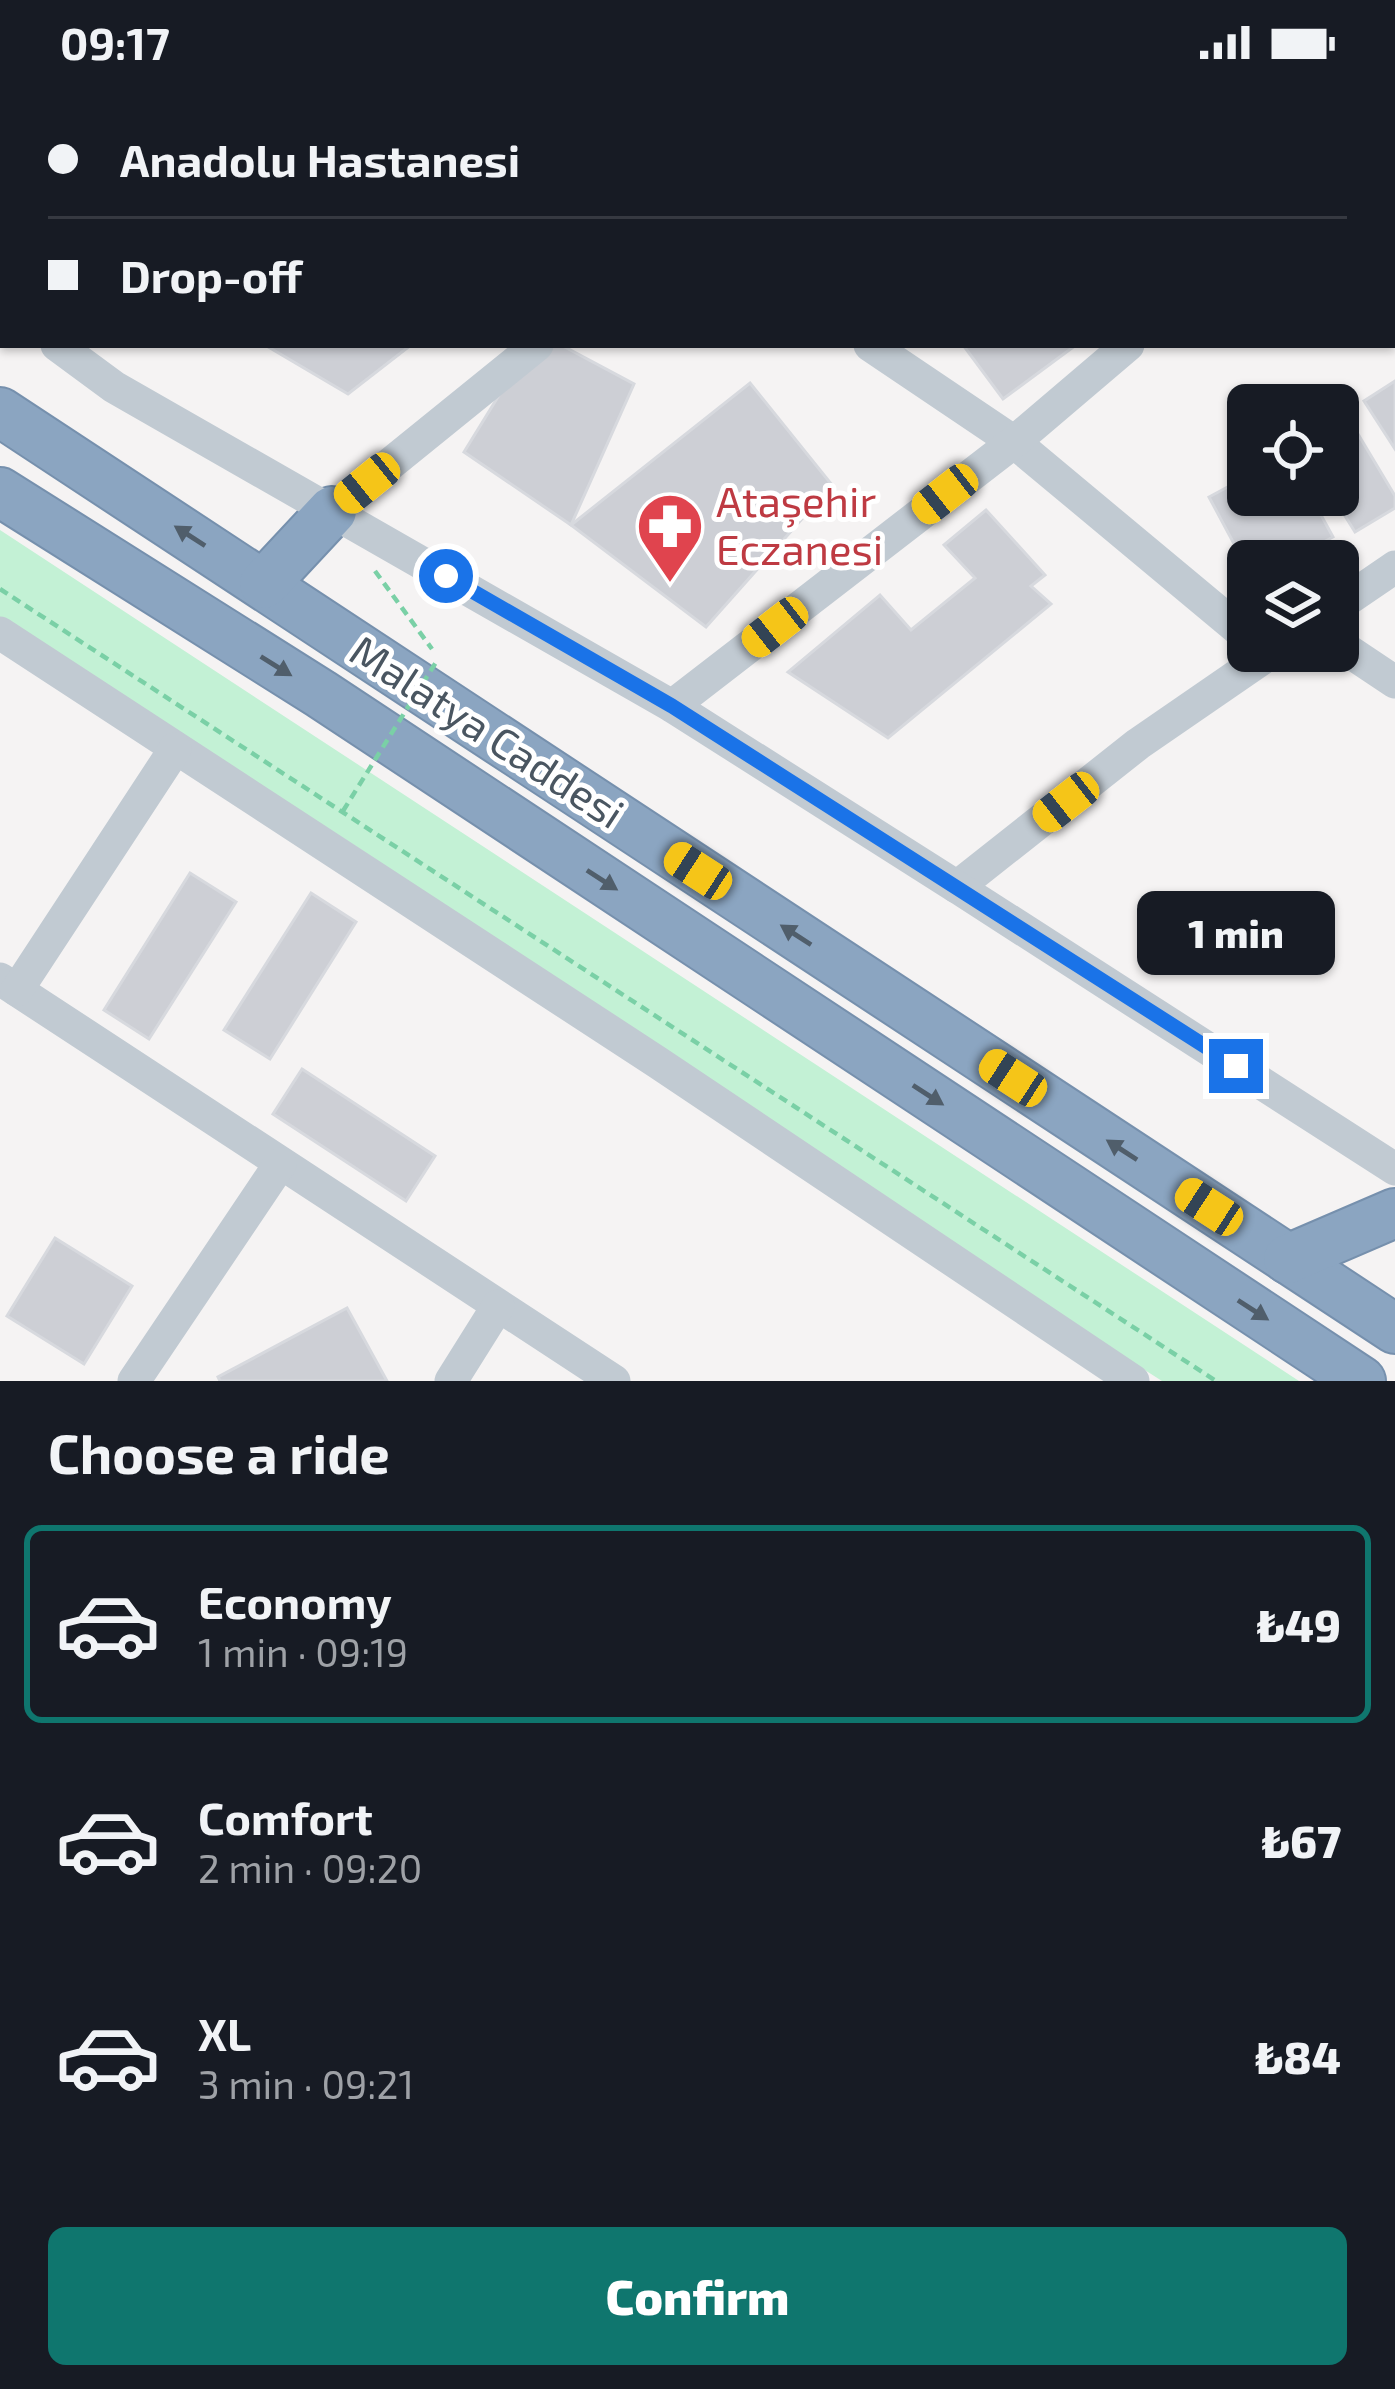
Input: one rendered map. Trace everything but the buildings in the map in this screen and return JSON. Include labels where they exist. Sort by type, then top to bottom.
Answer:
[{"type":"highway","name":"Malatya Caddesi","points":[[0,412],[1395,1329]]},
{"type":"highway","name":"Malatya Caddesi","points":[[0,491],[321,694],[1361,1381]]},
{"type":"highway","points":[[264,584],[332,511]]},
{"type":"highway","points":[[1288,1259],[1395,1213]]},
{"type":"street","points":[[62,348],[114,387],[672,706],[1395,1168]]},
{"type":"street","points":[[332,511],[533,348]]},
{"type":"street","points":[[874,348],[1014,442],[1227,618]]},
{"type":"street","points":[[672,706],[1014,442],[1124,348]]},
{"type":"street","points":[[1359,592],[1395,567]]},
{"type":"street","points":[[0,633],[657,1062],[1133,1381]]},
{"type":"street","points":[[1359,658],[1395,682]]},
{"type":"street","points":[[957,887],[1232,672]]},
{"type":"street","points":[[176,749],[8,984],[614,1381]]},
{"type":"street","points":[[134,1381],[280,1164]]},
{"type":"street","points":[[451,1381],[498,1306]]},
{"type":"path","points":[[343,811],[438,658],[372,566]]},
{"type":"path","points":[[0,589],[828,1133],[1216,1381]]},
{"type":"green space","points":[[0,530],[1299,1381],[1162,1381],[1054,1312],[360,849],[0,617]]},
{"type":"place","name":"Ataşehir Eczanesi","points":[[670,585]]},
{"type":"route","points":[[446,576],[672,706],[1236,1066]]}]
